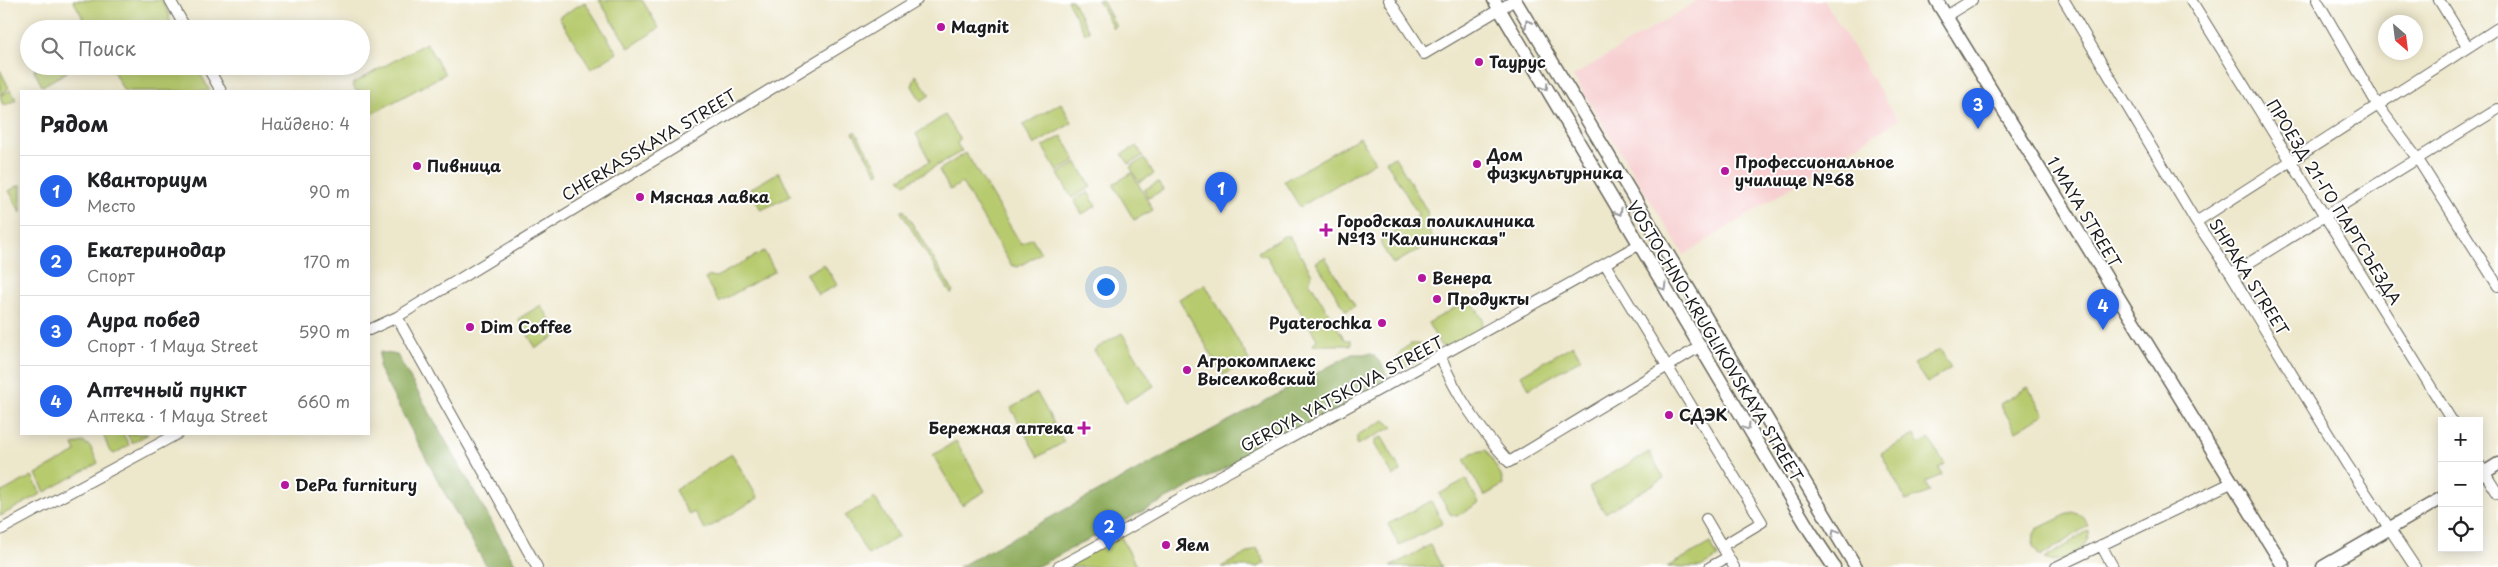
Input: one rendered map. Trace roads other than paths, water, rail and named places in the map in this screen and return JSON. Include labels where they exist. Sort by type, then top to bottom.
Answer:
[{"type":"street","points":[[170,0],[181,20]]},
{"type":"street","name":"CHERKASSKAYA STREET","points":[[370,330],[397,317],[916,0]]},
{"type":"street","points":[[1389,0],[1424,54],[1496,4],[1515,0],[1852,565]]},
{"type":"street","name":"1 MAYA STREET","points":[[1936,0],[2284,567]]},
{"type":"street","points":[[1946,16],[1972,0]]},
{"type":"street","name":"SHPAKA STREET","points":[[2064,0],[2196,222],[2231,274],[2346,463],[2415,567]]},
{"type":"street","name":"ПРОЕЗД 21-ГО ПАРТСЪЕЗДА","points":[[2191,0],[2289,161],[2327,216],[2450,417]]},
{"type":"street","points":[[2317,0],[2377,104],[2417,158],[2498,286]]},
{"type":"street","points":[[2439,0],[2468,47]]},
{"type":"street","name":"VOSTOCHNO-KRUGLIKOVSKAYA STREET","points":[[1496,4],[1810,532],[1834,567]]},
{"type":"street","points":[[2196,222],[2498,28]]},
{"type":"street","points":[[212,75],[219,90]]},
{"type":"street","points":[[2231,274],[2498,109]]},
{"type":"street","name":"GEROYA YATSKOVA STREET","points":[[1058,567],[1127,531],[1222,475],[1441,358],[1638,245]]},
{"type":"street","points":[[1605,264],[1762,522],[1722,546]]},
{"type":"street","points":[[397,317],[537,567]]},
{"type":"street","points":[[1441,358],[1450,377],[1488,439],[1509,462],[1699,347]]},
{"type":"street","points":[[0,530],[175,435]]},
{"type":"street","points":[[2483,470],[2498,464]]},
{"type":"street","points":[[2483,474],[2498,494]]},
{"type":"street","points":[[2056,567],[2231,483]]},
{"type":"street","points":[[2323,567],[2390,530],[2438,500]]},
{"type":"street","points":[[1706,519],[1734,567]]},
{"type":"street","points":[[2101,546],[2113,567]]},
{"type":"street","points":[[1710,567],[1728,557]]},
{"type":"place","name":"Magnit","points":[[941,27]]},
{"type":"place","name":"Таурус","points":[[1479,62]]},
{"type":"place","name":"Аура побед","points":[[1978,129]]},
{"type":"place","name":"Дом физкультурника","points":[[1477,164]]},
{"type":"place","name":"Пивница","points":[[417,166]]},
{"type":"place","name":"Профессиональное училище №68","points":[[1725,171]]},
{"type":"place","name":"Мясная лавка","points":[[640,197]]},
{"type":"place","name":"Кванториум","points":[[1221,213]]},
{"type":"place","name":"Городская поликлиника №13 \"Калининская\"","points":[[1326,230]]},
{"type":"place","name":"Венера","points":[[1422,278]]},
{"type":"place","name":"Продукты","points":[[1437,299]]},
{"type":"place","name":"Pyaterochka","points":[[1382,323]]},
{"type":"place","name":"Dim Coffee","points":[[470,327]]},
{"type":"place","name":"Аптечный пункт","points":[[2103,330]]},
{"type":"place","name":"Агрокомплекс Выселковский","points":[[1187,370]]},
{"type":"place","name":"СДЭК","points":[[1669,415]]},
{"type":"place","name":"Бережная аптека","points":[[1084,428]]},
{"type":"place","name":"DePa furnitury","points":[[285,485]]},
{"type":"place","name":"Яем","points":[[1166,545]]},
{"type":"place","name":"Екатеринодар","points":[[1109,551]]}]
